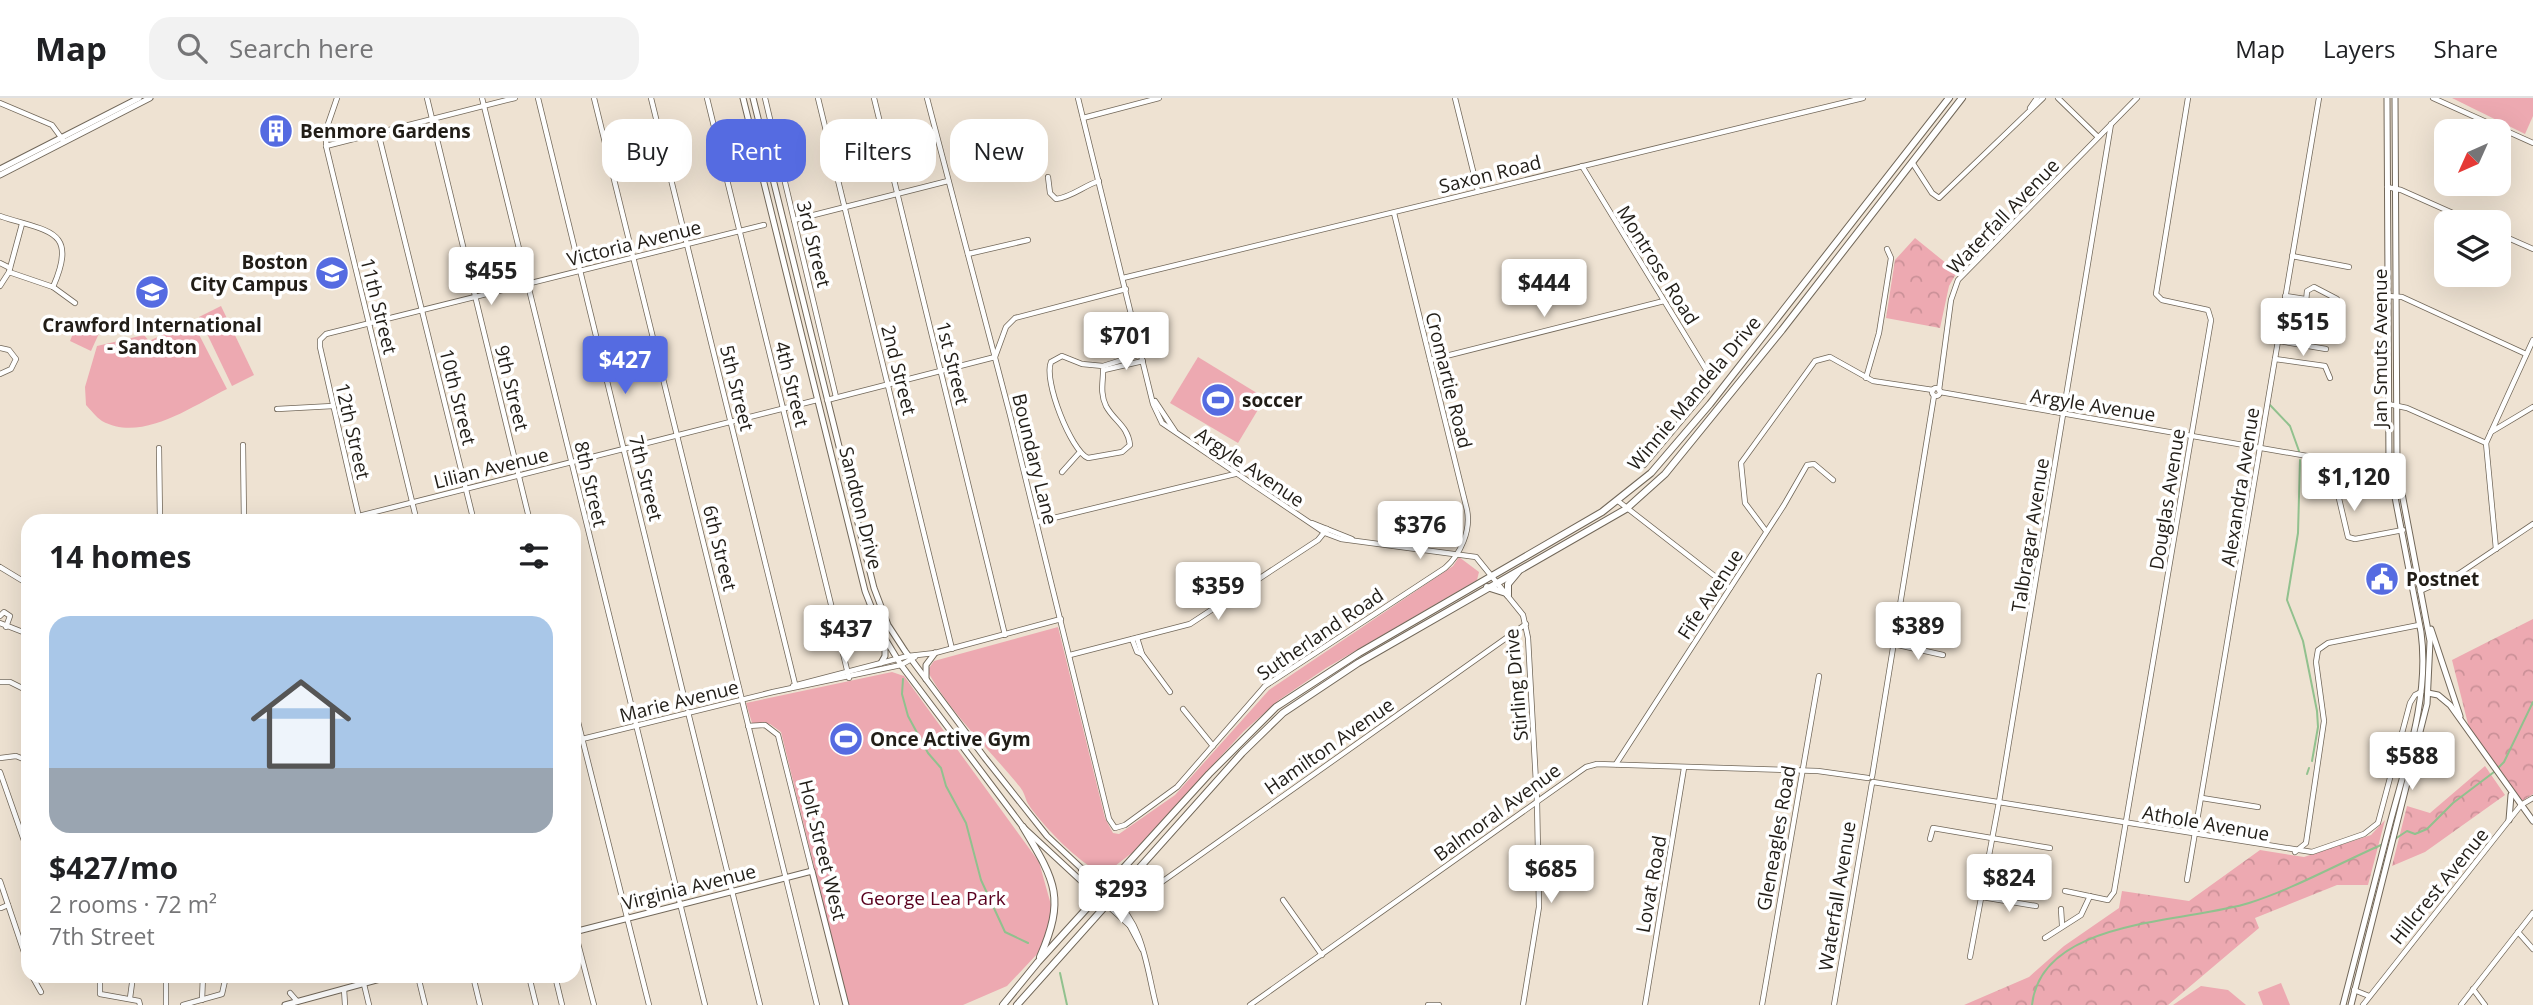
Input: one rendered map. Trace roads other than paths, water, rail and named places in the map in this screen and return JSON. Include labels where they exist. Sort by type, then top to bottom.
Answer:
[{"type":"main road","points":[[0,175],[139,98]]},
{"type":"main road","points":[[0,169],[149,98]]},
{"type":"main road","name":"Sandton Drive","points":[[743,98],[865,591],[885,640],[1023,827],[1101,893]]},
{"type":"main road","name":"Sandton Drive","points":[[753,98],[827,400],[878,599],[888,625],[1039,827],[1082,869],[1101,893]]},
{"type":"main road","name":"Winnie Mandela Drive","points":[[1003,1005],[1038,962],[1244,736],[1276,707],[1327,672],[1495,578],[1618,501],[1651,473],[1674,449],[1949,98]]},
{"type":"main road","name":"Winnie Mandela Drive","points":[[1017,1005],[1242,753],[1283,713],[1317,688],[1487,587],[1495,578],[1521,568],[1626,509],[1688,448],[1962,98]]},
{"type":"main road","name":"Jan Smuts Avenue","points":[[2343,1005],[2421,692],[2423,660],[2419,625],[2389,467],[2387,98]]},
{"type":"main road","name":"Jan Smuts Avenue","points":[[2351,1005],[2430,693],[2428,623],[2396,467],[2395,98]]},
{"type":"main road","points":[[1487,587],[1507,594],[1509,581],[1521,568]]},
{"type":"main road","points":[[2419,625],[2428,623],[2462,722]]},
{"type":"main road","points":[[880,663],[885,656],[885,640]]},
{"type":"main road","points":[[927,680],[926,665],[935,653]]},
{"type":"main road","points":[[2421,692],[2445,700],[2533,821]]},
{"type":"main road","points":[[2509,820],[2511,792]]},
{"type":"main road","points":[[1023,827],[1047,870],[1055,892],[1054,920],[1038,962]]},
{"type":"main road","points":[[1082,869],[1101,877],[1122,870]]},
{"type":"main road","name":"Virginia Avenue","points":[[581,928],[733,893],[812,871]]},
{"type":"main road","name":"Holt Street West","points":[[812,871],[846,1005]]},
{"type":"main road","points":[[1101,893],[1109,900]]},
{"type":"main road","points":[[1101,893],[1109,900]]},
{"type":"main road","points":[[285,1005],[357,983]]},
{"type":"street","name":"11th Street","points":[[337,98],[327,127],[326,146],[415,514]]},
{"type":"street","name":"9th Street","points":[[427,98],[528,514]]},
{"type":"street","name":"8th Street","points":[[482,98],[636,726]]},
{"type":"street","points":[[326,146],[515,98]]},
{"type":"street","name":"7th Street","points":[[538,98],[685,701]]},
{"type":"street","name":"6th Street","points":[[594,98],[817,1005]]},
{"type":"street","name":"5th Street","points":[[651,98],[795,684]]},
{"type":"street","name":"4th Street","points":[[707,98],[848,675]]},
{"type":"street","name":"3rd Street","points":[[765,98],[836,397]]},
{"type":"street","name":"2nd Street","points":[[818,98],[952,649]]},
{"type":"street","name":"1st Street","points":[[874,98],[1005,635]]},
{"type":"street","name":"Boundary Lane","points":[[927,98],[1114,827]]},
{"type":"street","name":"Argyle Avenue","points":[[1078,98],[1152,397],[1163,423],[1307,523],[1353,539],[1476,557],[1495,578]]},
{"type":"street","points":[[1083,118],[1159,98]]},
{"type":"street","points":[[1455,98],[1478,191]]},
{"type":"street","name":"Saxon Road","points":[[1123,278],[1863,98]]},
{"type":"street","points":[[1912,162],[1932,193],[1939,198],[2038,98]]},
{"type":"street","points":[[2027,111],[2043,98]]},
{"type":"street","points":[[2058,98],[2098,137]]},
{"type":"street","name":"Waterfall Avenue","points":[[1834,1005],[1951,300],[1958,280],[2137,98]]},
{"type":"street","name":"Douglas Avenue","points":[[2091,897],[2108,900],[2113,895],[2211,314],[2205,309],[2162,300],[2156,293],[2189,98]]},
{"type":"street","name":"Alexandra Avenue","points":[[2187,880],[2319,98]]},
{"type":"street","points":[[2433,98],[2533,144]]},
{"type":"street","points":[[0,103],[52,125],[63,140]]},
{"type":"street","name":"Talbragar Avenue","points":[[1970,957],[1999,802],[2111,124]]},
{"type":"street","points":[[369,324],[423,311],[377,132]]},
{"type":"street","name":"Montrose Road","points":[[1582,166],[1710,380],[1698,401],[1675,422],[1644,465]]},
{"type":"street","points":[[1048,177],[1050,192],[1056,199],[1070,197],[1079,188],[1099,181]]},
{"type":"street","points":[[794,220],[948,181]]},
{"type":"street","points":[[2388,187],[2445,210]]},
{"type":"street","name":"Cromartie Road","points":[[1394,213],[1468,517],[1466,535],[1456,553]]},
{"type":"street","points":[[0,216],[54,234],[63,245],[65,256],[53,287]]},
{"type":"street","points":[[0,286],[9,270],[22,224]]},
{"type":"street","name":"Victoria Avenue","points":[[423,311],[764,225]]},
{"type":"street","points":[[2511,239],[2533,249]]},
{"type":"street","points":[[968,254],[1028,240]]},
{"type":"street","points":[[1866,378],[1879,333],[1891,257],[1887,249]]},
{"type":"street","points":[[2292,256],[2349,267]]},
{"type":"street","points":[[0,264],[53,287],[75,303]]},
{"type":"street","points":[[2312,287],[2334,296],[2334,316],[2328,320],[2307,315],[2305,299],[2312,287]]},
{"type":"street","points":[[827,400],[995,358],[1011,321],[1019,316],[1126,289]]},
{"type":"street","points":[[2387,296],[2396,295],[2526,354]]},
{"type":"street","points":[[2285,296],[2305,299]]},
{"type":"street","points":[[1430,360],[1664,301]]},
{"type":"street","name":"10th Street","points":[[423,311],[472,514]]},
{"type":"street","name":"12th Street","points":[[359,514],[320,340],[328,333],[369,324]]},
{"type":"street","points":[[987,335],[1003,336]]},
{"type":"street","points":[[2496,549],[2486,443],[2533,340]]},
{"type":"street","points":[[2279,341],[2326,349]]},
{"type":"street","points":[[0,348],[9,349],[16,359],[11,369],[0,374]]},
{"type":"street","points":[[1104,368],[1141,354]]},
{"type":"street","points":[[1104,368],[1101,386],[1105,404],[1122,423],[1130,445],[1122,452],[1092,458],[1079,453],[1055,402],[1048,367],[1053,359],[1062,356],[1104,368],[1143,360]]},
{"type":"street","points":[[1766,531],[1744,499],[1740,471],[1742,460],[1815,361],[1830,357],[1866,378],[1936,393]]},
{"type":"street","points":[[2275,359],[2325,366],[2330,378]]},
{"type":"street","name":"Argyle Avenue","points":[[1936,393],[2330,460],[2396,467]]},
{"type":"street","name":"Lilian Avenue","points":[[363,514],[817,400]]},
{"type":"street","points":[[2388,404],[2486,443]]},
{"type":"street","points":[[277,408],[333,405]]},
{"type":"street","points":[[2491,433],[2533,407]]},
{"type":"street","points":[[243,444],[244,514]]},
{"type":"street","points":[[159,448],[160,514]]},
{"type":"street","points":[[1062,472],[1079,453]]},
{"type":"street","points":[[2330,460],[2346,535],[2355,539],[2409,529]]},
{"type":"street","name":"Fife Avenue","points":[[1615,764],[1730,589],[1808,463],[1814,464],[1833,481]]},
{"type":"street","points":[[1037,522],[1236,474]]},
{"type":"street","points":[[1618,501],[1730,589]]},
{"type":"street","points":[[2413,593],[2460,573],[2533,524]]},
{"type":"street","points":[[1070,655],[1198,620],[1326,531]]},
{"type":"street","name":"Sutherland Road","points":[[1114,827],[1122,827],[1171,792],[1265,686],[1441,570],[1456,553]]},
{"type":"street","points":[[0,567],[21,580]]},
{"type":"street","name":"Stirling Drive","points":[[1495,578],[1526,625],[1537,801],[1539,916],[1523,1005]]},
{"type":"street","points":[[0,616],[4,612],[10,616],[6,627]]},
{"type":"street","points":[[1898,619],[1898,645],[1943,654]]},
{"type":"street","points":[[912,658],[1061,620]]},
{"type":"street","points":[[0,623],[21,632]]},
{"type":"street","name":"Hamilton Avenue","points":[[1149,891],[1526,625]]},
{"type":"street","points":[[2294,852],[2306,843],[2324,728],[2316,662],[2318,650],[2328,643],[2419,625]]},
{"type":"street","points":[[1135,639],[1136,652],[1142,654],[1170,692]]},
{"type":"street","name":"Marie Avenue","points":[[583,739],[848,675],[880,663],[912,658]]},
{"type":"street","name":"Marie Avenue","points":[[790,688],[795,684],[901,665],[912,658]]},
{"type":"street","name":"Gleneagles Road","points":[[1762,1005],[1819,676]]},
{"type":"street","points":[[0,682],[10,682],[21,688]]},
{"type":"street","name":"Athole Avenue","points":[[1801,770],[1871,779],[2294,852],[2315,852],[2364,834],[2378,823],[2411,700],[2421,692]]},
{"type":"street","points":[[1183,709],[1213,746]]},
{"type":"street","points":[[688,712],[760,1005]]},
{"type":"street","name":"Holt Street West","points":[[748,726],[765,724],[778,735],[812,871]]},
{"type":"street","points":[[636,726],[705,1005]]},
{"type":"street","points":[[581,734],[649,1005]]},
{"type":"street","points":[[0,758],[21,758]]},
{"type":"street","name":"Balmoral Avenue","points":[[1250,1005],[1586,767],[1615,764],[1801,770]]},
{"type":"street","name":"Lovat Road","points":[[1645,1005],[1684,767]]},
{"type":"street","points":[[0,772],[21,832]]},
{"type":"street","points":[[2202,798],[2258,807]]},
{"type":"street","name":"Hillcrest Avenue","points":[[2363,1005],[2509,820],[2521,806],[2533,798]]},
{"type":"street","points":[[1930,839],[1933,828],[2050,848]]},
{"type":"street","points":[[2306,843],[2315,852]]},
{"type":"street","points":[[1987,869],[2046,879]]},
{"type":"street","points":[[0,881],[21,943]]},
{"type":"street","points":[[2045,938],[2081,915],[2091,897],[2065,891]]},
{"type":"street","points":[[1982,897],[2036,906]]},
{"type":"street","points":[[1109,900],[1130,926],[1143,949]]},
{"type":"street","points":[[1109,900],[1133,921],[1143,949],[1156,1004],[1147,1005]]},
{"type":"street","points":[[1283,900],[1322,955]]},
{"type":"street","points":[[1,908],[8,905]]},
{"type":"street","points":[[2061,909],[2063,925]]},
{"type":"street","points":[[2461,1005],[2533,913]]},
{"type":"street","points":[[2518,932],[2533,949]]},
{"type":"street","points":[[581,956],[594,1005]]},
{"type":"street","points":[[36,983],[41,992]]},
{"type":"street","points":[[100,983],[100,994],[130,998],[141,1005]]},
{"type":"street","points":[[130,998],[132,983]]},
{"type":"street","points":[[166,983],[166,1005]]},
{"type":"street","points":[[202,1000],[203,983]]},
{"type":"street","points":[[183,1005],[224,993],[225,983]]},
{"type":"street","points":[[364,983],[369,1005]]},
{"type":"street","points":[[420,983],[425,1005]]},
{"type":"street","points":[[475,983],[480,1005]]},
{"type":"street","points":[[531,983],[536,1005]]},
{"type":"street","points":[[557,983],[562,1005]]},
{"type":"street","points":[[2347,988],[2369,996]]},
{"type":"street","points":[[344,989],[345,1005]]},
{"type":"street","points":[[2473,989],[2485,1005]]},
{"type":"street","points":[[290,993],[297,1002]]},
{"type":"street","points":[[1428,1005],[1439,1005]]},
{"type":"waterway","points":[[2270,405],[2290,426],[2299,451]]},
{"type":"waterway","points":[[2300,460],[2298,533],[2287,600],[2303,641],[2317,711],[2318,727],[2312,761]]},
{"type":"waterway","points":[[903,679],[902,694],[908,716],[928,753],[941,768],[946,786],[966,823],[981,880],[1005,932],[1028,943]]},
{"type":"waterway","points":[[2498,768],[2504,762],[2533,702]]},
{"type":"waterway","points":[[2307,774],[2309,768]]},
{"type":"waterway","points":[[2395,839],[2407,831],[2415,834],[2427,829],[2453,803],[2494,772]]},
{"type":"waterway","points":[[2032,1005],[2041,976],[2061,955],[2088,940],[2120,929],[2249,903],[2299,884],[2381,845]]},
{"type":"waterway","points":[[1060,973],[1067,1005]]},
{"type":"place","name":"Benmore Gardens","points":[[276,131]]},
{"type":"place","name":"Boston City Campus","points":[[332,273]]},
{"type":"place","name":"Crawford International - Sandton","points":[[152,292]]},
{"type":"place","name":"soccer","points":[[1218,400]]},
{"type":"place","name":"Postnet","points":[[2382,579]]},
{"type":"place","name":"Once Active Gym","points":[[846,739]]},
{"type":"park label","name":"George Lea Park","points":[[933,898]]}]
